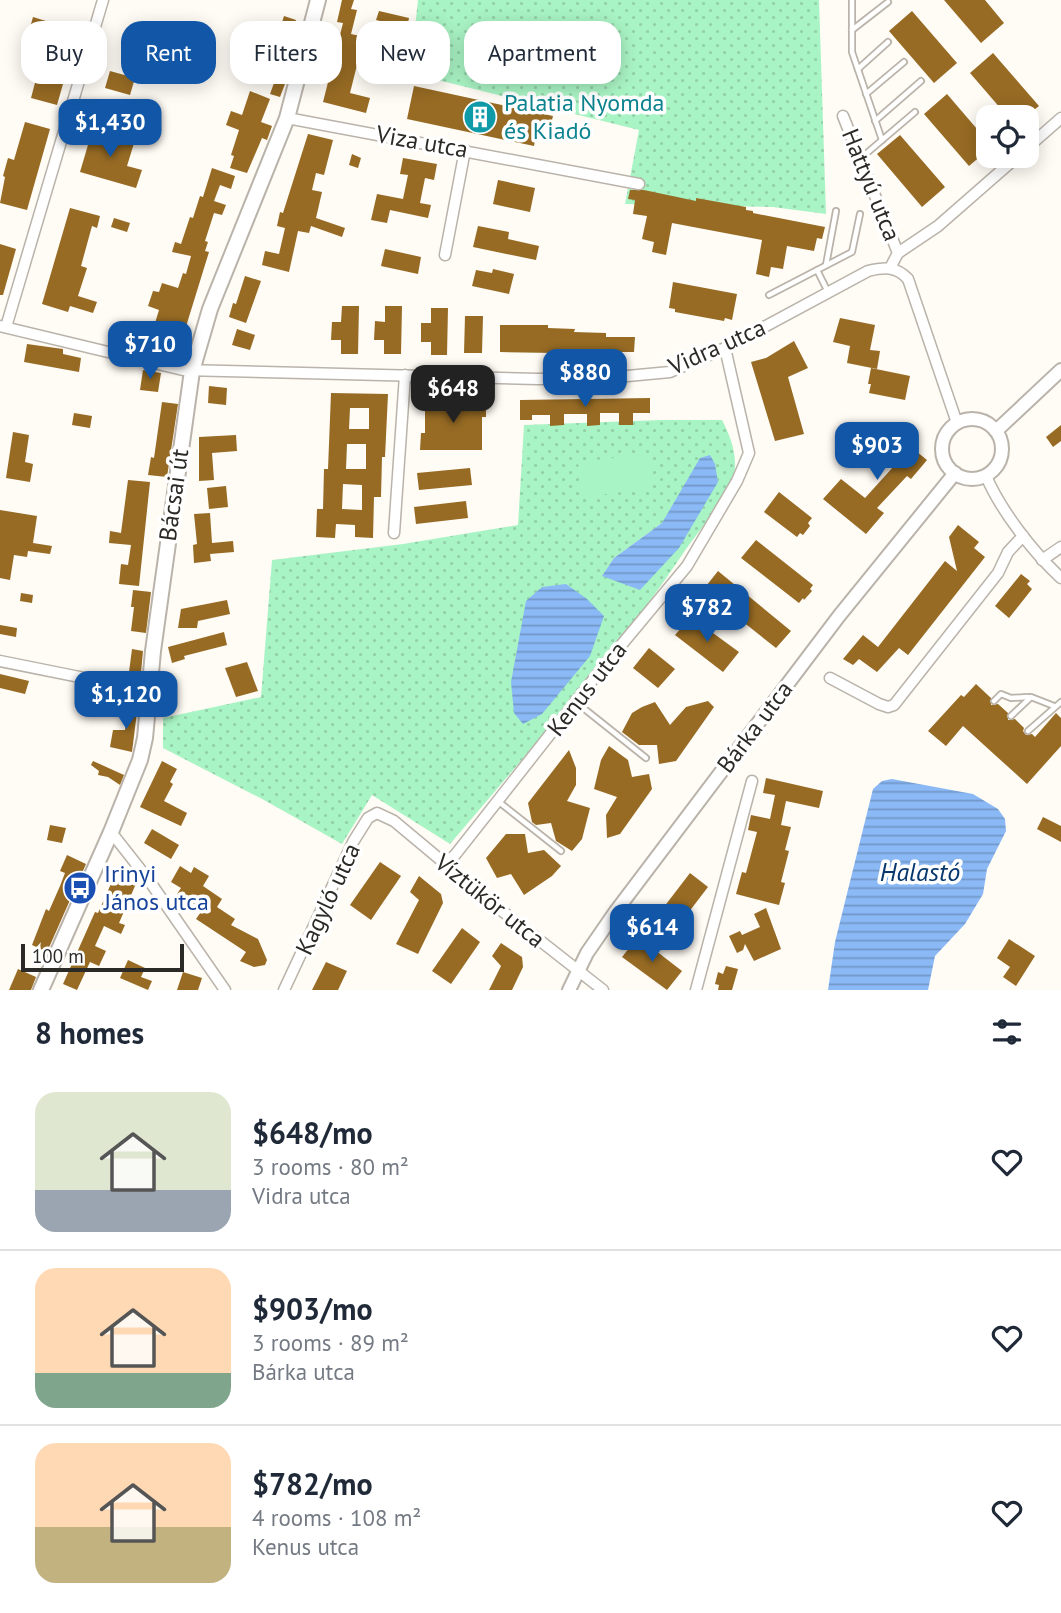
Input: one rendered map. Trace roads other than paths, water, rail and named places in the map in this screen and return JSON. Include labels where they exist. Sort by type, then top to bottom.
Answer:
[{"type":"main road","name":"Bácsai út","points":[[41,990],[140,760],[192,371],[210,309],[286,118],[318,0]]},
{"type":"street","points":[[3,327],[103,0]]},
{"type":"street","name":"Hattyú utca","points":[[843,116],[898,253]]},
{"type":"street","name":"Viza utca","points":[[286,118],[639,184]]},
{"type":"street","points":[[1039,137],[1061,118]]},
{"type":"street","points":[[445,255],[465,150]]},
{"type":"street","points":[[890,268],[898,253],[938,226],[1004,168]]},
{"type":"street","name":"Vidra utca","points":[[3,327],[192,371],[606,379],[670,372],[725,348],[868,271],[890,268]]},
{"type":"street","name":"Hattyú utca","points":[[890,268],[902,272],[908,279],[957,423]]},
{"type":"street","name":"Kenus utca","points":[[445,864],[687,566],[737,481],[749,453],[725,348]]},
{"type":"street","points":[[996,431],[1061,370]]},
{"type":"street","points":[[394,533],[405,375]]},
{"type":"street","points":[[970,419],[980,420],[996,431],[1002,448],[1000,457],[996,466],[986,476],[973,479],[955,474],[948,467],[942,450],[946,433],[957,423],[970,419]]},
{"type":"street","name":"Bárka utca","points":[[569,990],[578,970],[616,911],[839,616],[955,474]]},
{"type":"street","points":[[986,476],[1023,536],[1061,578]]},
{"type":"street","points":[[830,678],[879,704],[888,707],[894,705],[998,573],[1009,552],[1023,536]]},
{"type":"street","points":[[1042,560],[1061,547]]},
{"type":"street","points":[[0,661],[149,691]]},
{"type":"street","points":[[696,990],[752,782]]},
{"type":"street","name":"Víztükör utca","points":[[377,813],[394,821],[603,990]]},
{"type":"street","name":"Kagyló utca","points":[[284,990],[353,842],[368,818],[377,813]]},
{"type":"street","points":[[111,831],[148,879],[225,990]]},
{"type":"lane","points":[[852,0],[852,52],[882,140]]},
{"type":"lane","points":[[851,31],[888,2]]},
{"type":"lane","points":[[858,69],[888,42]]},
{"type":"lane","points":[[866,94],[904,62]]},
{"type":"lane","points":[[875,121],[921,81]]},
{"type":"lane","points":[[860,159],[915,112]]},
{"type":"lane","points":[[826,265],[836,211]]},
{"type":"lane","points":[[769,295],[852,252],[860,214]]},
{"type":"lane","points":[[817,270],[828,293]]},
{"type":"lane","points":[[994,701],[1001,694],[1012,698],[1031,697],[1054,706]]},
{"type":"lane","points":[[1011,716],[1031,697]]},
{"type":"lane","points":[[576,702],[646,758]]},
{"type":"lane","points":[[1028,731],[1061,702]]},
{"type":"lane","points":[[498,802],[561,851]]},
{"type":"water","points":[[710,455],[715,464],[718,482],[679,548],[640,590],[602,576],[614,558],[662,523],[700,458]]},
{"type":"water","points":[[566,584],[604,616],[590,656],[542,714],[523,724],[514,713],[511,682],[526,601],[542,587]]},
{"type":"water","name":"Halastó","points":[[892,779],[973,794],[998,809],[1005,819],[1006,831],[987,869],[983,894],[965,924],[935,956],[928,990],[828,990],[835,942],[873,789],[882,781]]},
{"type":"place","name":"Palatia Nyomda és Kiadó","points":[[480,117]]},
{"type":"place","name":"Irinyi János utca","points":[[80,888]]}]
